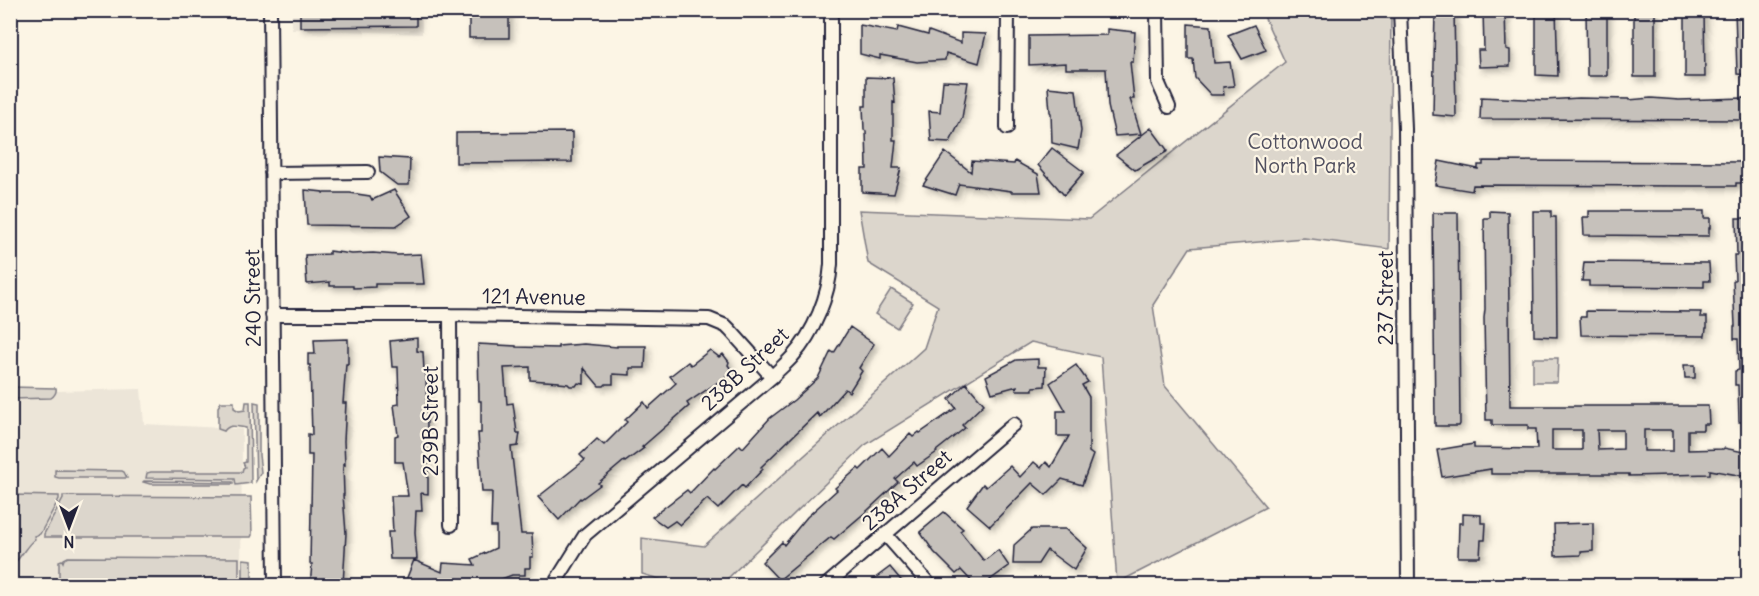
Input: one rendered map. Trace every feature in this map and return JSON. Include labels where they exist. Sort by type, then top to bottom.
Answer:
[{"type":"street","name":"240 Street","points":[[270,10],[275,585]]},
{"type":"street","name":"238B Street","points":[[554,585],[585,535],[772,377],[793,356],[807,337],[826,295],[830,276],[831,10]]},
{"type":"street","points":[[1006,128],[1008,10]]},
{"type":"street","points":[[1157,10],[1158,82],[1169,106]]},
{"type":"street","name":"237 Street","points":[[1400,10],[1405,129],[1408,585]]},
{"type":"street","points":[[271,173],[368,172]]},
{"type":"street","name":"121 Avenue","points":[[272,315],[709,319],[726,326],[772,377]]},
{"type":"street","name":"239B Street","points":[[450,315],[451,525]]},
{"type":"street","name":"238A Street","points":[[825,585],[1014,424]]},
{"type":"street","points":[[885,534],[931,585]]},
{"type":"shaded area","points":[[292,11],[422,11],[422,34],[292,29]]},
{"type":"shaded area","points":[[141,389],[144,424],[242,429],[241,585],[11,585],[10,392]]},
{"type":"green space","name":"Cottonwood North Park","points":[[1391,11],[1389,249],[1304,238],[1190,248],[1153,305],[1165,386],[1266,507],[1117,583],[1101,357],[1031,342],[865,445],[726,580],[699,585],[679,585],[642,574],[642,538],[704,546],[924,348],[938,306],[868,263],[859,210],[1089,219],[1285,62],[1262,12]]},
{"type":"green space","points":[[891,289],[913,303],[897,328],[875,314]]},
{"type":"green space","points":[[1533,358],[1558,358],[1557,382],[1533,382]]},
{"type":"green space","points":[[10,387],[56,388],[56,390],[51,398],[11,399]]},
{"type":"green space","points":[[221,402],[234,402],[234,408],[239,411],[245,410],[246,402],[250,402],[251,483],[236,485],[235,479],[146,478],[147,473],[151,472],[242,472],[245,467],[243,463],[246,462],[246,428],[234,426],[224,431],[218,429],[218,407]]},
{"type":"green space","points":[[254,402],[259,403],[261,472],[256,481]]},
{"type":"green space","points":[[55,470],[122,471],[127,478],[59,478],[55,477]]},
{"type":"green space","points":[[144,481],[233,482],[233,484],[150,484]]},
{"type":"green space","points":[[11,495],[59,496],[59,499],[40,534],[34,536],[35,539],[11,566]]},
{"type":"green space","points":[[63,496],[251,497],[252,535],[251,537],[44,537]]},
{"type":"green space","points":[[68,557],[239,558],[239,585],[59,585],[59,561],[63,562]]},
{"type":"green space","points":[[243,559],[252,560],[252,585],[243,585]]},
{"type":"building","points":[[300,10],[416,10],[416,26],[300,27]]},
{"type":"building","points":[[469,10],[509,10],[509,38],[469,38]]},
{"type":"building","points":[[1435,10],[1454,10],[1456,117],[1433,115]]},
{"type":"building","points":[[1483,10],[1505,10],[1506,49],[1510,50],[1510,66],[1479,67],[1478,50],[1484,50]]},
{"type":"building","points":[[1536,10],[1556,10],[1558,76],[1536,75]]},
{"type":"building","points":[[1586,10],[1607,10],[1607,76],[1587,76]]},
{"type":"building","points":[[1634,10],[1655,10],[1655,77],[1634,77]]},
{"type":"building","points":[[1685,10],[1704,10],[1705,77],[1685,77]]},
{"type":"building","points":[[1735,10],[1749,10],[1749,75],[1737,74]]},
{"type":"building","points":[[1188,24],[1211,26],[1214,63],[1230,62],[1234,86],[1223,87],[1224,95],[1211,95],[1195,78],[1193,59],[1188,59]]},
{"type":"building","points":[[860,25],[897,32],[898,27],[928,35],[929,31],[961,43],[961,33],[986,34],[979,63],[946,53],[945,60],[917,62],[880,55],[880,59],[860,54]]},
{"type":"building","points":[[1254,25],[1266,50],[1242,59],[1228,35]]},
{"type":"building","points":[[1107,29],[1135,32],[1133,62],[1130,62],[1134,99],[1130,99],[1141,134],[1115,136],[1108,106],[1106,69],[1066,69],[1066,63],[1029,65],[1029,36],[1107,35]]},
{"type":"building","points":[[866,77],[893,78],[895,103],[893,102],[893,140],[896,140],[893,168],[901,168],[894,194],[862,192],[862,169],[867,169],[863,106],[866,106]]},
{"type":"building","points":[[943,81],[968,82],[962,118],[950,142],[931,141],[929,111],[940,112]]},
{"type":"building","points":[[1048,87],[1076,90],[1081,131],[1078,149],[1052,143]]},
{"type":"building","points":[[1481,97],[1545,100],[1744,98],[1749,99],[1749,120],[1480,119]]},
{"type":"building","points":[[1151,128],[1168,151],[1135,170],[1116,155]]},
{"type":"building","points":[[572,132],[572,162],[456,163],[456,133]]},
{"type":"building","points":[[1052,148],[1084,172],[1064,195],[1038,165]]},
{"type":"building","points":[[945,152],[971,172],[972,161],[1014,164],[1015,161],[1038,174],[1041,192],[1011,192],[959,184],[955,195],[923,185]]},
{"type":"building","points":[[379,157],[410,159],[409,185],[397,185],[380,172]]},
{"type":"building","points":[[1439,161],[1478,169],[1478,165],[1483,165],[1483,161],[1749,162],[1749,183],[1736,183],[1736,186],[1473,185],[1472,191],[1435,185]]},
{"type":"building","points":[[305,190],[350,193],[370,196],[372,200],[394,190],[411,216],[396,226],[307,225]]},
{"type":"building","points":[[1490,211],[1508,212],[1510,406],[1708,406],[1709,424],[1703,424],[1703,430],[1688,430],[1688,450],[1724,448],[1749,453],[1749,477],[1710,470],[1710,474],[1629,476],[1629,474],[1491,474],[1491,469],[1442,477],[1437,450],[1474,444],[1474,448],[1537,449],[1536,429],[1528,429],[1528,425],[1492,425],[1492,420],[1486,420],[1484,218],[1490,218]],"holes":[[[1552,430],[1582,430],[1582,450],[1552,450]],[[1597,430],[1623,430],[1623,449],[1598,450]],[[1644,430],[1673,430],[1673,451],[1644,451]]]},
{"type":"building","points":[[1533,211],[1551,211],[1551,217],[1556,217],[1557,337],[1534,336]]},
{"type":"building","points":[[1589,211],[1704,211],[1704,218],[1710,218],[1709,236],[1584,235],[1583,217],[1589,217]]},
{"type":"building","points":[[1433,213],[1458,213],[1459,426],[1435,426]]},
{"type":"building","points":[[1736,218],[1749,218],[1749,422],[1739,422],[1738,385],[1735,385],[1735,371],[1739,370],[1738,339],[1734,339],[1733,280],[1735,280],[1734,255],[1737,255]]},
{"type":"building","points":[[329,251],[352,254],[421,254],[424,284],[375,284],[375,287],[353,288],[353,286],[330,286],[330,282],[307,284],[305,255],[329,254]]},
{"type":"building","points":[[1584,262],[1709,263],[1710,281],[1704,281],[1704,287],[1589,286],[1589,281],[1582,281]]},
{"type":"building","points":[[1586,311],[1701,312],[1700,317],[1707,317],[1707,328],[1705,336],[1581,335],[1580,317],[1586,317]]},
{"type":"building","points":[[850,327],[874,344],[859,368],[862,371],[849,392],[845,389],[820,417],[817,413],[761,467],[763,469],[745,488],[742,485],[718,509],[707,499],[680,525],[675,521],[666,527],[652,517],[687,490],[690,493],[714,468],[740,445],[743,448],[770,418],[818,378],[831,351],[834,353]]},
{"type":"building","points":[[417,338],[417,351],[423,352],[424,371],[426,371],[427,429],[424,429],[428,494],[421,493],[422,511],[416,511],[417,559],[390,559],[388,532],[393,532],[391,496],[408,496],[403,462],[395,462],[395,436],[398,435],[394,405],[399,404],[398,367],[392,367],[390,341]]},
{"type":"building","points":[[348,339],[348,364],[346,364],[343,403],[346,403],[343,495],[346,533],[343,585],[310,585],[312,455],[308,455],[308,434],[312,435],[308,354],[315,354],[314,340]]},
{"type":"building","points":[[478,344],[558,348],[558,346],[584,344],[617,347],[646,346],[645,368],[630,368],[630,375],[613,374],[613,384],[599,386],[584,368],[584,384],[578,383],[576,386],[570,386],[559,382],[530,380],[530,367],[504,368],[507,404],[513,403],[517,433],[520,433],[518,446],[511,447],[521,534],[532,534],[533,557],[530,557],[530,568],[525,568],[525,575],[512,575],[486,585],[404,585],[414,560],[442,572],[443,563],[475,565],[472,559],[496,548],[496,527],[491,527],[492,492],[482,492],[478,433],[481,433],[481,401],[479,401]]},
{"type":"building","points":[[710,350],[719,357],[723,354],[733,372],[687,403],[689,406],[642,447],[644,448],[624,461],[598,483],[600,485],[580,498],[559,520],[538,497],[585,460],[580,455],[597,439],[604,445],[644,402],[648,408],[676,383],[670,376],[688,362],[691,365]]},
{"type":"building","points":[[1038,359],[1038,367],[1046,367],[1045,386],[1033,387],[1033,390],[1016,390],[1017,386],[992,393],[986,376],[1016,360]]},
{"type":"building","points":[[1076,365],[1088,382],[1082,385],[1089,397],[1089,452],[1093,455],[1082,485],[1062,479],[1046,495],[1032,483],[990,526],[967,506],[983,484],[986,487],[1010,466],[1020,477],[1034,462],[1041,468],[1046,462],[1051,467],[1069,436],[1057,436],[1057,411],[1066,411],[1050,383]]},
{"type":"building","points":[[1684,365],[1695,365],[1695,378],[1685,378]]},
{"type":"building","points":[[966,383],[984,404],[962,425],[965,428],[917,466],[914,462],[895,479],[898,482],[868,510],[779,580],[762,562],[782,542],[784,545],[807,517],[837,490],[835,488],[858,468],[860,470],[882,448],[889,456],[910,434],[913,437],[956,408],[949,399]]},
{"type":"building","points":[[944,512],[963,529],[960,531],[984,561],[998,550],[1009,566],[990,580],[993,585],[975,585],[961,570],[956,574],[934,552],[920,532]]},
{"type":"building","points":[[1463,514],[1481,515],[1481,523],[1486,523],[1485,540],[1481,540],[1480,557],[1458,557],[1459,523],[1463,523]]},
{"type":"building","points":[[1593,523],[1593,551],[1581,552],[1581,555],[1555,556],[1554,524]]},
{"type":"building","points":[[1032,529],[1066,529],[1087,548],[1074,570],[1047,550],[1038,564],[1013,564],[1014,545]]},
{"type":"building","points":[[890,567],[905,585],[866,585]]}]
